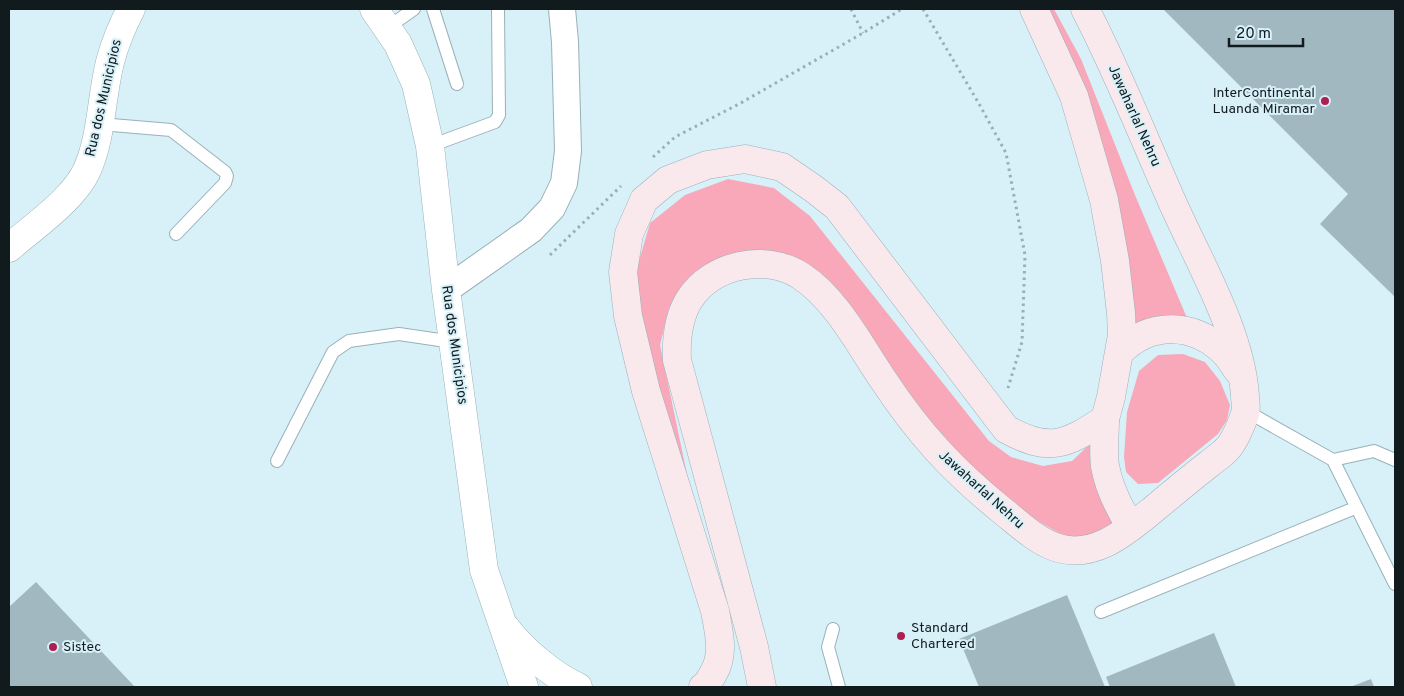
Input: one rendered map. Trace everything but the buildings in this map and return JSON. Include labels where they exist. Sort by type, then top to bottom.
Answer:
[{"type":"main road","points":[[1034,9],[1074,96],[1104,200],[1115,261],[1121,313],[1120,352],[1105,419],[1105,465],[1111,489],[1120,510],[1131,527]]},
{"type":"main road","name":"Jawaharlal Nehru","points":[[762,687],[754,646],[677,360],[676,337],[680,320],[690,300],[702,285],[720,273],[737,266],[776,265],[799,275],[824,295],[852,332],[904,412],[936,450],[972,487],[1034,536],[1057,548],[1075,551],[1087,550],[1107,542],[1131,527],[1229,447],[1246,411],[1244,379],[1230,332],[1122,87],[1084,9]]},
{"type":"main road","points":[[703,687],[717,668],[721,652],[721,641],[715,611],[646,391],[628,316],[623,272],[629,234],[644,200],[668,180],[707,165],[745,159],[782,168],[814,189],[837,208],[1006,428],[1024,439],[1047,444],[1065,443],[1105,419]]},
{"type":"main road","points":[[1120,352],[1129,342],[1138,337],[1161,329],[1182,329],[1201,336],[1225,353],[1244,379]]},
{"type":"street","name":"Rua dos Municipios","points":[[9,248],[66,198],[86,172],[96,143],[110,63],[119,31],[131,9]]},
{"type":"street","points":[[446,290],[531,230],[552,208],[564,183],[568,151],[565,42],[562,9]]},
{"type":"street","name":"Rua dos Municipios","points":[[380,18],[398,44],[416,84],[430,146],[446,290],[484,570],[524,687]]},
{"type":"street","points":[[500,618],[521,644],[552,672],[578,687]]},
{"type":"lane","points":[[380,18],[414,9]]},
{"type":"lane","points":[[433,9],[457,84]]},
{"type":"lane","points":[[430,146],[495,122],[499,115],[498,9]]},
{"type":"lane","points":[[100,124],[171,130],[228,176],[225,183],[176,234]]},
{"type":"lane","points":[[277,461],[332,352],[349,341],[399,334],[453,342]]},
{"type":"lane","points":[[1246,411],[1332,460],[1395,584]]},
{"type":"lane","points":[[1332,460],[1374,451],[1395,460]]},
{"type":"lane","points":[[1102,612],[1355,508]]},
{"type":"lane","points":[[833,629],[828,647],[839,687]]},
{"type":"path","points":[[850,9],[863,33]]},
{"type":"path","points":[[648,162],[675,137],[739,104],[902,9]]},
{"type":"path","points":[[923,9],[1006,153],[1025,255],[1022,342],[1006,395]]},
{"type":"path","points":[[550,255],[606,198],[627,180]]},
{"type":"shaded area","points":[[1043,9],[1054,9],[1081,59],[1135,195],[1190,325],[1129,340]]},
{"type":"shaded area","points":[[728,179],[774,188],[810,216],[989,441],[1011,457],[1043,466],[1072,461],[1094,440],[1114,524],[1093,537],[1066,537],[1015,508],[962,466],[781,258],[688,281],[669,308],[660,345],[727,666],[637,304],[637,268],[650,223],[685,195]]},
{"type":"shaded area","points":[[1183,354],[1205,362],[1220,381],[1230,405],[1227,420],[1218,434],[1158,483],[1138,484],[1126,472],[1124,457],[1127,412],[1139,371],[1158,355]]},
{"type":"place","name":"InterContinental Luanda Miramar","points":[[1325,101]]},
{"type":"place","name":"Standard Chartered","points":[[901,636]]},
{"type":"place","name":"Sistec","points":[[53,647]]}]
